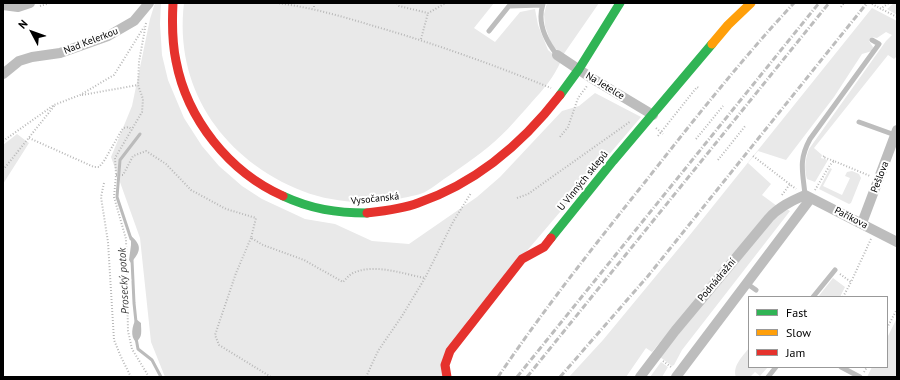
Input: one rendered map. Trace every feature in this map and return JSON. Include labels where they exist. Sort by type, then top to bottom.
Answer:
[{"type":"main road","name":"Vysočanská","points":[[173,3],[172,28],[174,52],[180,78],[189,102],[199,122],[226,157],[262,186],[301,204],[323,210],[345,213],[367,213],[392,210],[415,204],[454,188],[483,170],[511,148],[549,109],[564,90],[620,3]]},
{"type":"main road","name":"U Vinných sklepů","points":[[447,377],[445,365],[450,351],[522,259],[544,247],[728,24],[752,3]]},
{"type":"street","points":[[3,5],[18,7],[30,3]]},
{"type":"street","name":"Nad Kelerkou","points":[[3,74],[19,61],[32,57],[60,53],[108,36],[134,21],[146,7]]},
{"type":"street","name":"Na Jetelce","points":[[557,55],[593,79],[653,115]]},
{"type":"street","name":"Pešlova","points":[[862,224],[896,132]]},
{"type":"street","points":[[679,376],[808,194]]},
{"type":"street","name":"Paříkova","points":[[808,194],[897,242]]},
{"type":"street","name":"Podnádražní","points":[[640,377],[656,355],[768,218],[783,205],[808,194]]},
{"type":"lane","points":[[489,31],[509,6],[542,4],[540,13],[542,28],[549,45],[557,55]]},
{"type":"lane","points":[[808,194],[802,162],[805,149],[810,139],[879,44],[872,40]]},
{"type":"lane","points":[[859,122],[896,132]]},
{"type":"lane","points":[[814,296],[835,270]]},
{"type":"lane","points":[[746,283],[756,290]]},
{"type":"lane","points":[[768,377],[775,368]]},
{"type":"lane","points":[[842,368],[860,377]]},
{"type":"path","points":[[276,3],[314,9],[421,40],[552,88],[547,94]]},
{"type":"path","points":[[314,3],[314,9]]},
{"type":"path","points":[[397,3],[399,6],[428,13],[446,3]]},
{"type":"path","points":[[841,6],[844,3]]},
{"type":"path","points":[[880,9],[890,3]]},
{"type":"path","points":[[872,4],[897,17]]},
{"type":"path","points":[[146,7],[146,23],[139,62],[138,85],[143,99],[142,112],[115,158],[118,175],[114,197],[126,239],[128,331],[132,349],[149,377]]},
{"type":"path","points":[[421,40],[428,13]]},
{"type":"path","points":[[3,141],[56,104],[80,95],[114,75],[146,23]]},
{"type":"path","points":[[560,137],[568,127],[578,98],[593,79]]},
{"type":"path","points":[[80,95],[138,85]]},
{"type":"path","points":[[658,136],[662,133],[696,87],[699,88]]},
{"type":"path","points":[[3,170],[56,104]]},
{"type":"path","points":[[696,138],[723,106]]},
{"type":"path","points":[[517,198],[528,194],[632,120]]},
{"type":"path","points":[[718,160],[746,125]]},
{"type":"path","points":[[29,138],[94,167],[99,167],[104,162],[123,128],[129,127],[132,130]]},
{"type":"path","points":[[118,175],[123,175],[133,156],[146,151],[166,164],[191,190],[226,209],[256,218],[251,238],[236,273],[215,335],[219,345],[271,377]]},
{"type":"path","points":[[754,156],[808,194],[830,164],[834,161]]},
{"type":"path","points":[[824,156],[823,157],[879,179]]},
{"type":"path","points":[[104,183],[101,197],[108,242],[114,340],[131,377]]},
{"type":"path","points":[[366,377],[378,351],[402,316],[425,278],[452,222],[474,188]]},
{"type":"path","points":[[844,296],[872,238],[866,236]]},
{"type":"path","points":[[251,238],[263,245],[304,260],[343,282],[352,274],[368,269],[388,270],[425,278]]},
{"type":"path","points":[[835,270],[851,282]]},
{"type":"path","points":[[888,326],[897,309]]},
{"type":"path","points":[[656,355],[679,376]]},
{"type":"shaded area","points":[[155,3],[161,3],[160,24],[162,55],[168,80],[184,118],[202,146],[219,166],[242,186],[262,199],[305,219],[335,224],[372,241],[409,244],[477,197],[500,177],[562,111],[579,106],[595,93],[641,117],[468,320],[443,377],[165,377],[151,342],[140,238],[111,157],[132,106],[150,19]]},
{"type":"shaded area","points":[[184,3],[494,3],[474,28],[495,42],[520,12],[535,9],[538,25],[548,50],[561,61],[552,78],[502,135],[489,147],[428,190],[421,194],[400,199],[372,203],[324,198],[295,188],[268,174],[245,157],[224,137],[208,114],[195,89],[187,62],[183,33]]},
{"type":"shaded area","points":[[547,3],[599,3],[563,55],[552,46],[545,26],[544,14]]},
{"type":"shaded area","points":[[894,3],[897,3],[897,15],[887,9]]},
{"type":"shaded area","points":[[872,8],[897,21],[897,56],[894,59],[888,55],[814,148],[822,155],[821,158],[828,160],[815,182],[807,179],[805,171],[805,164],[809,149],[886,41],[892,35],[886,32],[877,38],[871,37],[869,41],[873,47],[872,51],[862,54],[834,97],[786,160],[758,151],[748,163],[771,184],[762,195],[777,206],[652,352],[646,348],[626,377],[569,377],[603,340],[689,236]]},
{"type":"shaded area","points":[[17,134],[29,143],[3,184],[3,145]]},
{"type":"shaded area","points":[[830,168],[832,169],[823,186],[842,195],[850,178],[845,176],[847,172],[852,171],[859,174],[861,178],[851,203],[849,204],[819,189]]},
{"type":"shaded area","points":[[785,208],[790,211],[682,350],[674,365],[672,366],[660,357],[771,221]]},
{"type":"shaded area","points":[[131,236],[139,246],[139,249],[131,263],[129,260]]},
{"type":"shaded area","points":[[833,278],[845,287],[840,296],[819,296]]},
{"type":"shaded area","points":[[897,318],[897,377],[867,377],[872,368],[888,368],[888,336]]},
{"type":"shaded area","points":[[136,319],[141,323],[141,336],[136,342],[132,331]]},
{"type":"shaded area","points":[[748,349],[748,368],[767,368],[760,376],[755,372],[750,377],[736,377],[735,373],[737,365]]},
{"type":"shaded area","points":[[661,362],[668,367],[662,377],[650,377]]},
{"type":"waterway","name":"Prosecký potok","points":[[131,239],[117,197],[120,160],[140,134]]},
{"type":"waterway","name":"Prosecký potok","points":[[132,260],[136,322]]},
{"type":"waterway","name":"Prosecký potok","points":[[136,338],[138,349],[152,360],[161,377]]},
{"type":"railway","points":[[498,377],[551,302],[681,136],[755,46],[794,3]]},
{"type":"railway","points":[[517,377],[819,3]]},
{"type":"railway","points":[[527,377],[829,3]]},
{"type":"railway","points":[[560,377],[648,276],[867,3]]},
{"type":"traffic: fast","points":[[560,95],[579,69],[620,3]]},
{"type":"traffic: fast","points":[[551,238],[613,161],[712,44]]},
{"type":"traffic: fast","points":[[283,196],[314,207],[345,212],[367,213]]},
{"type":"traffic: slow","points":[[712,44],[728,25],[751,3]]},
{"type":"traffic: jam","points":[[173,3],[172,17],[176,61],[190,103],[200,123],[228,158],[245,173],[263,186],[283,196]]},
{"type":"traffic: jam","points":[[367,213],[386,211],[418,203],[439,195],[479,173],[514,145],[546,113],[560,95]]},
{"type":"traffic: jam","points":[[447,377],[445,365],[450,351],[522,259],[544,247],[551,238]]}]
